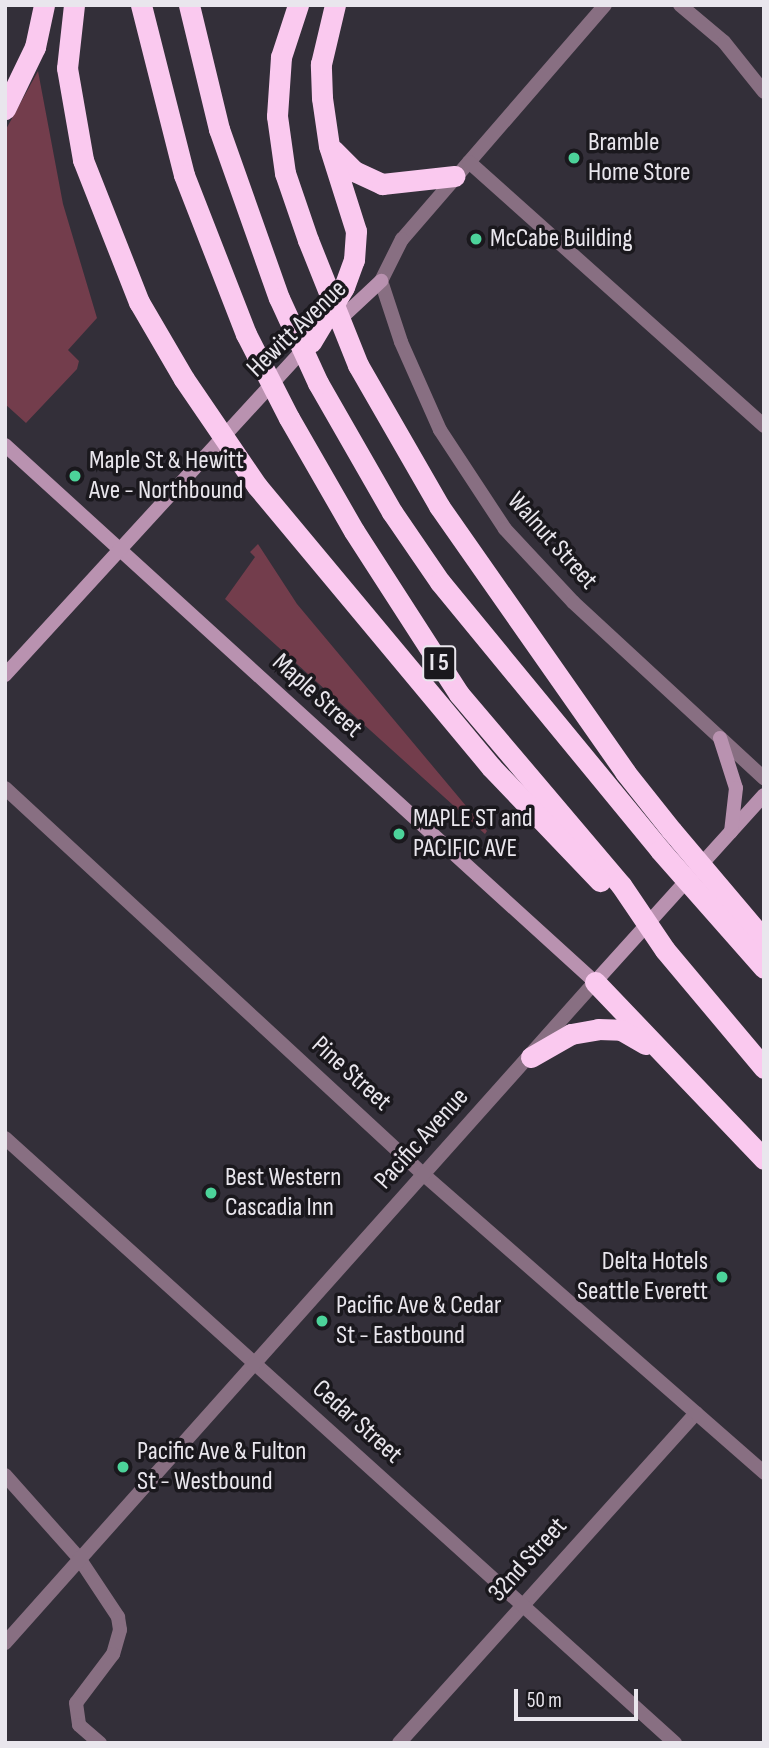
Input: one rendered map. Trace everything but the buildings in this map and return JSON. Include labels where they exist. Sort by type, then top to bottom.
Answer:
[{"type":"highway","points":[[5,109],[31,56],[44,5]]},
{"type":"highway","points":[[74,5],[67,68],[83,160],[139,302],[184,379],[257,486],[482,757],[617,890]]},
{"type":"highway","name":"I 5","points":[[141,5],[184,175],[246,334],[289,418],[354,531],[459,694],[665,950],[764,1068]]},
{"type":"highway","name":"I 5","points":[[189,5],[219,129],[279,298],[318,383],[385,501],[440,582],[660,850],[764,968]]},
{"type":"highway","points":[[298,5],[281,57],[277,116],[285,173],[307,240],[359,365],[439,506],[625,772],[764,940]]},
{"type":"highway","points":[[311,342],[344,287],[355,251],[352,212],[329,146],[321,64],[335,5]]},
{"type":"highway","points":[[329,146],[354,171],[382,184],[462,169]]},
{"type":"highway","points":[[596,982],[764,1159]]},
{"type":"highway","points":[[531,1057],[571,1034],[598,1029],[621,1030],[666,1056]]},
{"type":"main road","name":"Hewitt Avenue","points":[[5,675],[311,342],[349,314],[381,281]]},
{"type":"main road","name":"Maple Street","points":[[5,445],[596,982]]},
{"type":"main road","points":[[720,738],[736,788],[731,832]]},
{"type":"main road","name":"Pacific Avenue","points":[[596,982],[764,795]]},
{"type":"street","name":"Hewitt Avenue","points":[[381,281],[392,253],[605,5]]},
{"type":"street","points":[[680,5],[723,42],[764,92]]},
{"type":"street","points":[[462,169],[764,426]]},
{"type":"street","name":"Walnut Street","points":[[381,281],[421,391],[456,458],[490,509],[573,602],[764,778]]},
{"type":"street","name":"Pine Street","points":[[5,788],[423,1174],[764,1473]]},
{"type":"street","name":"Pacific Avenue","points":[[5,1643],[253,1361],[531,1057],[596,982]]},
{"type":"street","name":"Cedar Street","points":[[5,1138],[676,1743]]},
{"type":"street","name":"32nd Street","points":[[399,1743],[521,1603],[696,1413]]},
{"type":"street","points":[[5,1475],[79,1558],[114,1609],[120,1630],[113,1654],[76,1703],[79,1724],[100,1743]]},
{"type":"shaded area","points":[[38,71],[63,204],[97,318],[68,350],[79,361],[77,369],[26,423],[5,404],[5,131]]},
{"type":"shaded area","points":[[258,544],[297,604],[487,831],[485,834],[225,599],[255,557],[250,552]]},
{"type":"place","name":"Bramble Home Store","points":[[574,158]]},
{"type":"place","name":"McCabe Building","points":[[476,239]]},
{"type":"place","name":"Maple St & Hewitt Ave - Northbound","points":[[75,476]]},
{"type":"place","name":"MAPLE ST and PACIFIC AVE","points":[[399,834]]},
{"type":"place","name":"Best Western Cascadia Inn","points":[[211,1193]]},
{"type":"place","name":"Delta Hotels Seattle Everett","points":[[722,1277]]},
{"type":"place","name":"Pacific Ave & Cedar St - Eastbound","points":[[322,1321]]},
{"type":"place","name":"Pacific Ave & Fulton St - Westbound","points":[[123,1467]]}]
